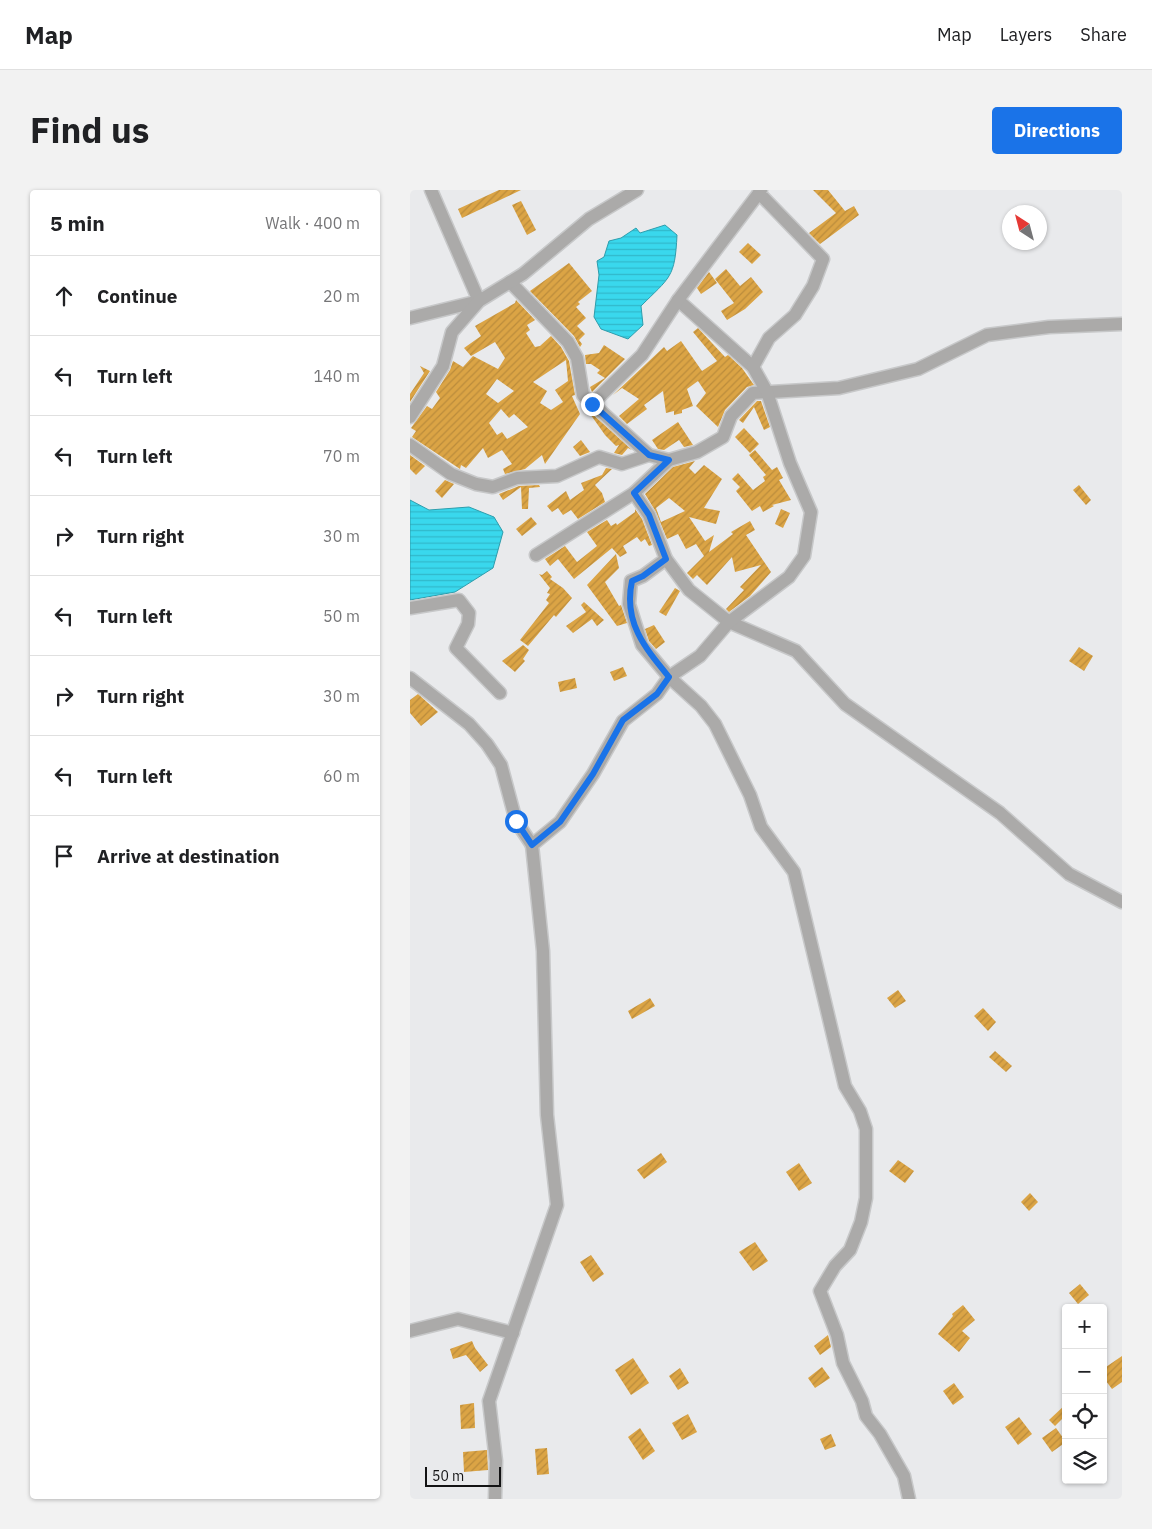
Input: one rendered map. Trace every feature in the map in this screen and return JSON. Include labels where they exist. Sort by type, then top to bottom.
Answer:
[{"type":"street","points":[[431,190],[479,301]]},
{"type":"street","points":[[410,417],[442,366],[452,332],[479,301],[510,282],[588,219],[636,190]]},
{"type":"street","points":[[592,404],[642,354],[678,300],[760,192],[823,259],[813,286],[795,315],[770,338],[753,367]]},
{"type":"street","points":[[510,282],[568,342],[577,358],[583,395],[649,455],[669,460]]},
{"type":"street","points":[[532,845],[560,822],[593,774],[623,720],[657,694],[669,677],[700,656],[729,622],[789,577],[804,556],[811,512],[790,463],[767,392],[753,367],[678,300]]},
{"type":"street","points":[[410,318],[479,301]]},
{"type":"street","points":[[536,555],[634,493],[669,460],[697,452],[723,437],[731,416],[752,393],[839,388],[918,369],[988,335],[1049,327],[1122,324]]},
{"type":"street","points":[[410,445],[452,474],[476,484],[493,487],[517,478],[557,476],[599,457],[622,464],[649,455]]},
{"type":"street","points":[[634,493],[649,515],[666,559],[689,590],[729,622],[796,651],[845,704],[1000,813],[1069,874],[1122,902]]},
{"type":"street","points":[[666,559],[643,576],[632,581],[629,604],[642,645],[669,677],[701,706],[715,724],[735,759],[761,827],[794,872],[845,1086],[860,1111],[866,1129],[866,1198],[861,1222],[850,1250],[835,1266],[820,1291],[837,1335],[843,1363],[862,1401],[866,1416],[880,1434],[904,1476],[909,1499]]},
{"type":"street","points":[[410,608],[459,600],[469,612],[456,648],[500,693]]},
{"type":"street","points":[[410,678],[469,724],[487,744],[501,766],[516,821],[532,845],[543,950],[547,1116],[557,1205],[489,1401],[496,1461],[495,1499]]},
{"type":"street","points":[[410,1331],[458,1319],[513,1333]]},
{"type":"water","points":[[665,225],[677,235],[675,260],[665,282],[641,306],[643,325],[628,339],[601,329],[594,317],[599,275],[597,261],[604,257],[609,241],[621,238],[636,228],[640,233]]},
{"type":"water","points":[[410,500],[429,510],[469,507],[494,517],[503,532],[493,568],[455,592],[410,600]]},
{"type":"building","points":[[499,190],[521,190],[462,218],[458,209]]},
{"type":"building","points":[[813,190],[828,190],[845,211],[854,206],[859,215],[820,244],[809,233],[836,213]]},
{"type":"building","points":[[521,201],[536,230],[527,235],[512,205]]},
{"type":"building","points":[[748,243],[761,255],[752,264],[739,252]]},
{"type":"building","points":[[569,263],[592,291],[578,302],[580,304],[576,307],[586,318],[577,326],[585,334],[579,340],[582,344],[580,347],[574,336],[530,291]]},
{"type":"building","points":[[726,269],[740,286],[751,277],[763,292],[745,309],[727,320],[721,311],[734,303],[715,279]]},
{"type":"building","points":[[709,272],[717,283],[701,294],[697,288]]},
{"type":"building","points":[[516,300],[535,320],[527,325],[530,330],[526,333],[535,347],[540,346],[551,336],[561,347],[569,361],[575,395],[572,396],[580,414],[545,464],[542,455],[525,469],[505,474],[503,469],[512,464],[502,450],[488,458],[483,448],[466,468],[461,465],[460,469],[412,437],[416,431],[411,428],[427,406],[432,409],[440,398],[436,392],[450,370],[453,361],[463,367],[473,356],[498,369],[505,358],[495,342],[471,356],[464,348],[481,336],[475,326],[515,303]],"holes":[[[566,360],[568,381],[555,390],[563,402],[551,410],[540,403],[547,391],[533,382]],[[497,379],[514,391],[498,403],[486,394]],[[501,409],[509,418],[514,414],[528,427],[507,439],[502,432],[497,435],[489,423]]]},
{"type":"building","points":[[698,328],[725,357],[728,355],[742,368],[754,385],[747,387],[725,410],[718,427],[696,406],[706,393],[698,381],[687,389],[693,406],[682,410],[682,413],[674,415],[674,411],[666,413],[663,391],[644,405],[647,409],[627,424],[619,416],[639,399],[622,388],[613,395],[664,347],[667,351],[681,341],[702,371],[717,361],[693,332]]},
{"type":"building","points":[[604,345],[625,359],[592,392],[590,387],[605,378],[597,373],[600,370],[591,364],[586,364],[585,355],[599,353]]},
{"type":"building","points":[[420,366],[430,371],[410,402],[410,394],[424,373]]},
{"type":"building","points":[[757,401],[761,401],[770,427],[764,430],[754,407],[743,423],[739,420]]},
{"type":"building","points":[[588,411],[632,450],[628,448],[622,455],[614,453],[619,445],[616,446],[605,435]]},
{"type":"building","points":[[678,422],[693,445],[684,447],[679,440],[664,450],[658,449],[652,440]]},
{"type":"building","points":[[744,428],[759,444],[750,453],[735,437]]},
{"type":"building","points":[[581,440],[590,452],[580,456],[573,447]]},
{"type":"building","points":[[755,450],[772,470],[777,467],[783,478],[779,480],[791,500],[772,505],[774,506],[763,512],[760,506],[752,511],[736,491],[740,487],[732,479],[738,473],[753,490],[765,481],[763,477],[766,475],[749,455]]},
{"type":"building","points":[[410,455],[425,466],[416,475],[410,469]]},
{"type":"building","points":[[695,461],[689,468],[695,474],[704,465],[722,479],[704,508],[720,511],[716,524],[689,517],[705,541],[714,535],[709,552],[733,534],[731,532],[750,521],[755,530],[746,535],[771,572],[750,596],[729,612],[726,609],[744,590],[740,587],[761,565],[735,572],[732,557],[707,585],[697,575],[693,579],[687,573],[704,556],[696,544],[686,549],[678,534],[667,539],[656,512],[645,494],[673,467]],"holes":[[[669,498],[685,511],[661,522],[656,508]]]},
{"type":"building","points":[[606,468],[612,469],[595,485],[602,493],[605,502],[578,519],[571,510],[563,515],[558,508],[552,512],[547,506],[566,491],[570,500],[584,490],[581,483],[602,475]]},
{"type":"building","points":[[445,480],[454,484],[442,498],[435,491]]},
{"type":"building","points":[[539,485],[540,487],[529,488],[528,509],[522,509],[521,487],[503,500],[499,494],[519,486]]},
{"type":"building","points":[[1079,485],[1091,500],[1086,505],[1073,490]]},
{"type":"building","points":[[635,509],[642,519],[652,545],[649,546],[645,539],[641,542],[637,537],[623,546],[627,553],[620,557],[612,548],[574,579],[558,559],[550,566],[545,559],[565,546],[577,562],[597,546],[587,532],[607,520],[611,526],[616,523],[617,525],[635,512]]},
{"type":"building","points":[[781,509],[790,513],[783,528],[775,524]]},
{"type":"building","points":[[531,517],[537,524],[522,536],[516,529]]},
{"type":"building","points":[[616,554],[619,568],[605,582],[619,606],[621,605],[627,623],[617,626],[587,585]]},
{"type":"building","points":[[547,571],[552,577],[550,579],[563,588],[572,598],[556,617],[554,615],[528,646],[520,640],[549,603],[546,600],[550,594],[547,593],[550,588],[539,574],[542,575]]},
{"type":"building","points":[[675,588],[680,591],[666,616],[659,612]]},
{"type":"building","points":[[584,602],[604,620],[597,626],[592,619],[573,633],[566,626],[586,612],[581,605]]},
{"type":"building","points":[[654,625],[665,642],[656,649],[649,641],[645,629]]},
{"type":"building","points":[[523,645],[529,650],[523,659],[525,661],[515,672],[502,661]]},
{"type":"building","points":[[1079,647],[1093,656],[1084,671],[1069,661]]},
{"type":"building","points":[[623,667],[627,676],[614,681],[610,672]]},
{"type":"building","points":[[575,678],[577,688],[560,692],[558,682]]},
{"type":"building","points":[[418,694],[438,712],[421,726],[410,713],[410,700]]},
{"type":"building","points":[[898,990],[906,1001],[895,1008],[887,998]]},
{"type":"building","points":[[650,998],[655,1006],[632,1019],[628,1011]]},
{"type":"building","points":[[983,1008],[996,1022],[988,1031],[974,1016]]},
{"type":"building","points":[[995,1051],[1012,1066],[1006,1072],[989,1057]]},
{"type":"building","points":[[661,1153],[667,1162],[644,1179],[637,1170]]},
{"type":"building","points":[[898,1160],[914,1171],[905,1183],[889,1171]]},
{"type":"building","points":[[799,1163],[812,1183],[799,1191],[786,1172]]},
{"type":"building","points":[[1030,1193],[1038,1202],[1029,1211],[1021,1202]]},
{"type":"building","points":[[755,1242],[768,1261],[753,1271],[739,1252]]},
{"type":"building","points":[[591,1255],[604,1274],[593,1282],[580,1262]]},
{"type":"building","points":[[1080,1284],[1089,1295],[1078,1304],[1069,1293]]},
{"type":"building","points":[[963,1305],[975,1320],[962,1331],[970,1338],[959,1352],[938,1334],[953,1316],[952,1314]]},
{"type":"building","points":[[828,1335],[831,1347],[820,1355],[814,1346]]},
{"type":"building","points":[[472,1341],[488,1365],[480,1372],[466,1355],[453,1359],[450,1349]]},
{"type":"building","points":[[1122,1356],[1122,1382],[1112,1389],[1107,1382],[1107,1366]]},
{"type":"building","points":[[633,1358],[649,1383],[631,1395],[615,1370]]},
{"type":"building","points":[[822,1367],[830,1378],[815,1388],[808,1378]]},
{"type":"building","points":[[680,1368],[689,1383],[678,1390],[669,1376]]},
{"type":"building","points":[[954,1383],[964,1397],[953,1405],[943,1391]]},
{"type":"building","points":[[474,1403],[475,1428],[461,1429],[460,1405]]},
{"type":"building","points":[[1062,1408],[1062,1419],[1055,1426],[1049,1420]]},
{"type":"building","points":[[688,1414],[697,1432],[682,1440],[672,1423]]},
{"type":"building","points":[[1019,1417],[1032,1434],[1018,1445],[1005,1427]]},
{"type":"building","points":[[640,1428],[655,1451],[643,1460],[628,1437]]},
{"type":"building","points":[[1056,1428],[1062,1436],[1062,1445],[1052,1452],[1042,1438]]},
{"type":"building","points":[[831,1434],[836,1446],[825,1450],[820,1439]]},
{"type":"building","points":[[547,1448],[549,1474],[537,1475],[535,1449]]},
{"type":"building","points":[[487,1450],[488,1470],[464,1472],[463,1452]]},
{"type":"route","points":[[516,821],[532,845],[560,822],[593,774],[623,720],[657,694],[669,677],[642,645],[629,604],[632,581],[643,576],[666,559],[649,515],[640,499],[634,493],[669,460],[649,455],[622,433],[592,404]]}]
